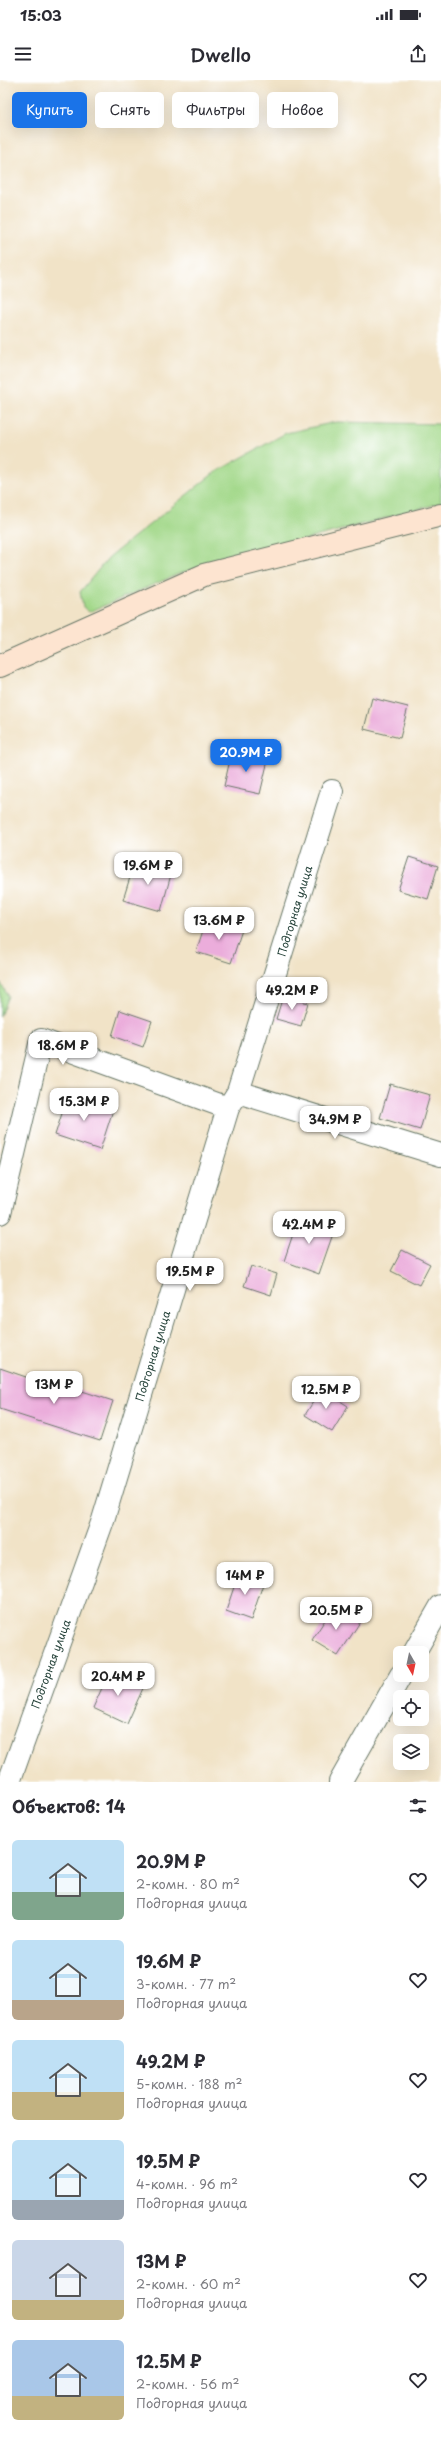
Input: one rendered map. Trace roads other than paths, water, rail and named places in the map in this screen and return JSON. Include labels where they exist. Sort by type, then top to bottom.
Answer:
[{"type":"street","points":[[0,666],[204,576],[441,516]]},
{"type":"street","name":"Подгорная улица","points":[[9,1782],[103,1520],[233,1100],[332,791]]},
{"type":"street","points":[[0,1213],[41,1040],[233,1100],[441,1155]]},
{"type":"street","points":[[418,1646],[441,1606]]},
{"type":"street","points":[[340,1782],[398,1682]]}]
